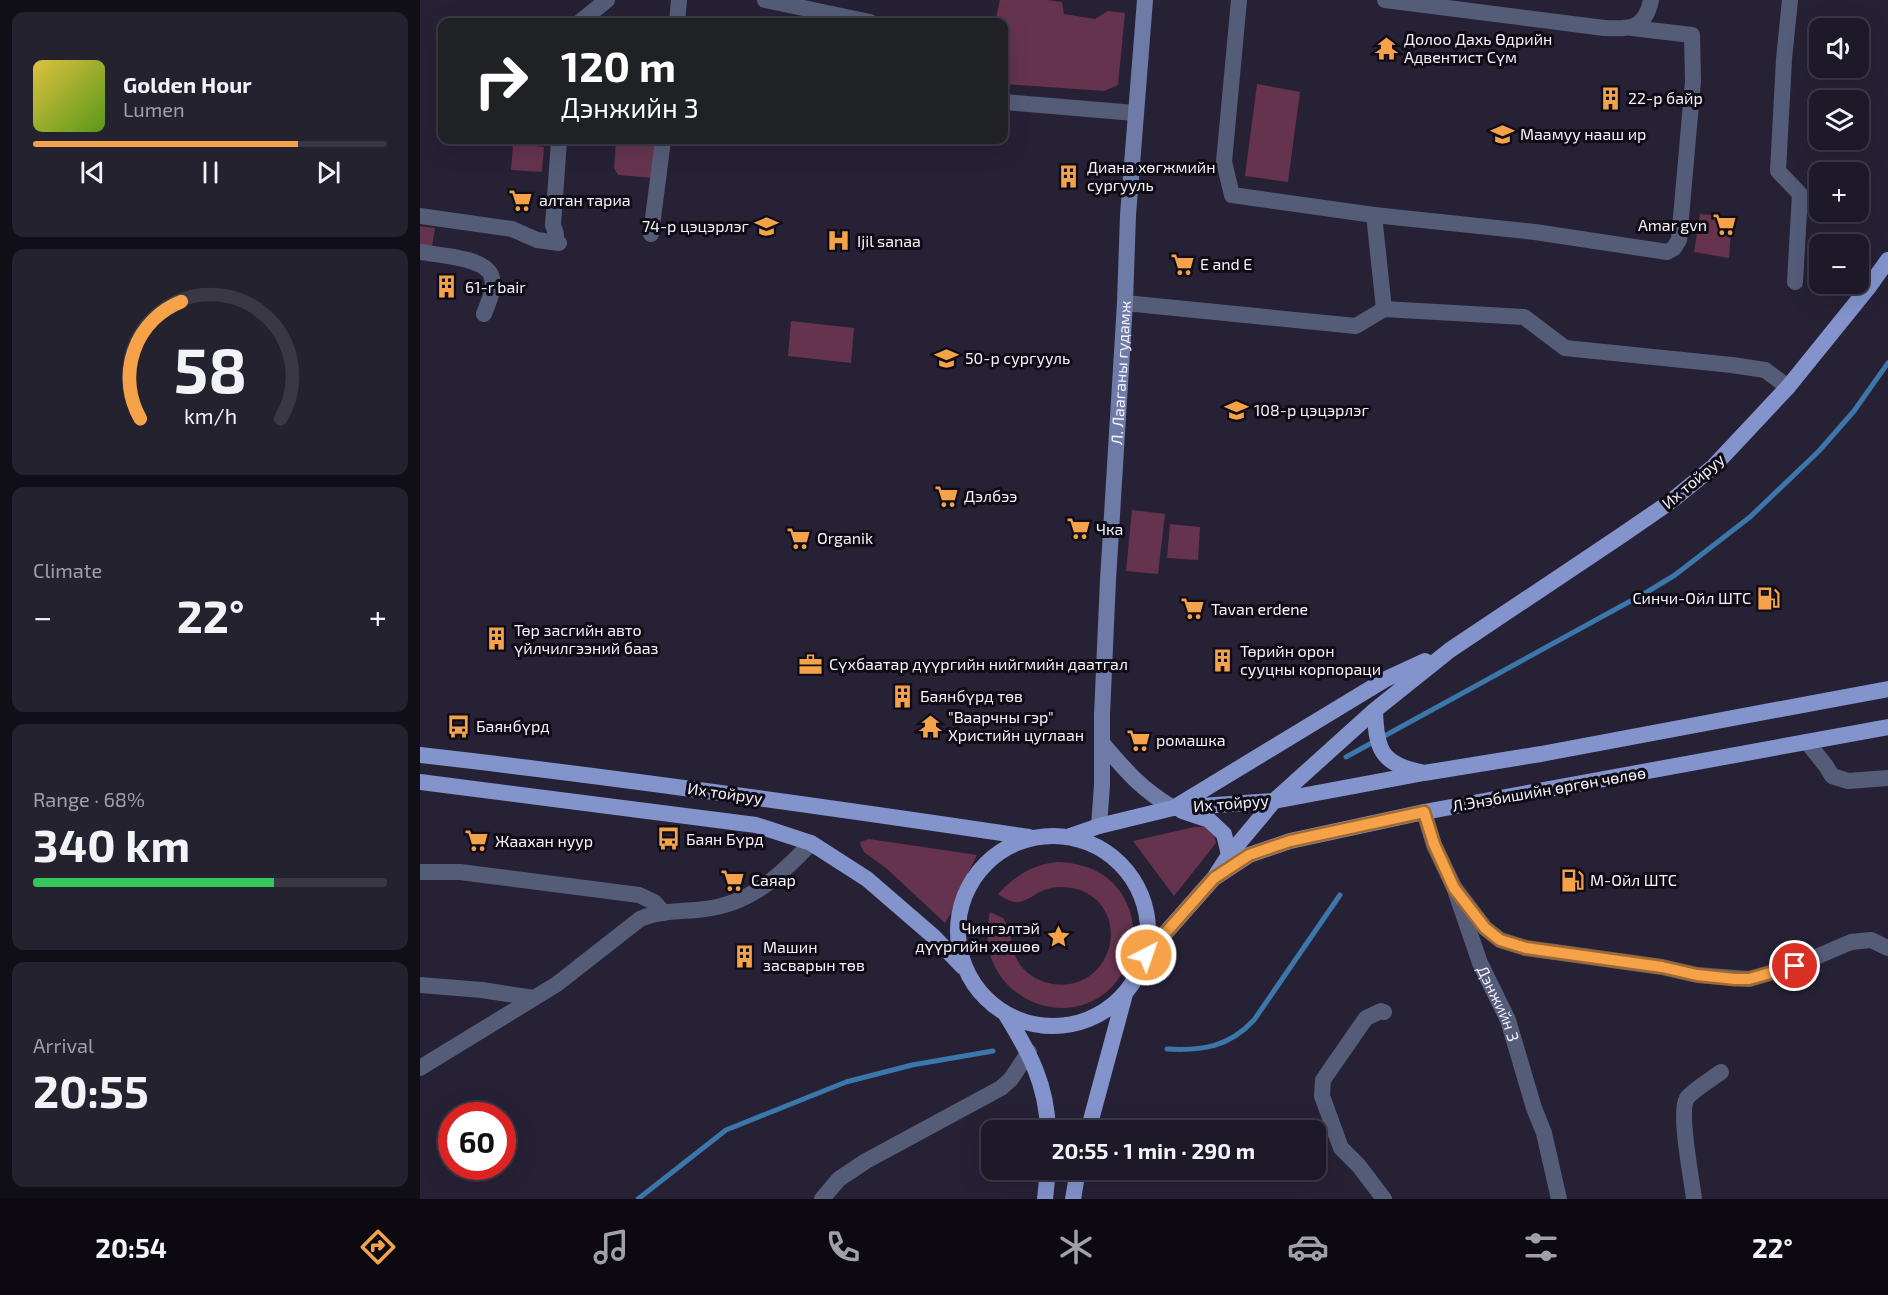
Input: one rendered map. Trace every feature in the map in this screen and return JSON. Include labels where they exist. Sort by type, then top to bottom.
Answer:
[{"type":"main road","name":"Л. Лааганы гудамж","points":[[1099,826],[1107,580],[1125,303],[1128,215],[1145,0]]},
{"type":"main road","name":"Их тойруу","points":[[1070,836],[1099,826],[1173,808],[1274,801],[1375,710],[1450,650],[1670,502],[1713,467],[1788,387],[1888,260]]},
{"type":"main road","name":"Их тойруу","points":[[1173,808],[1386,679],[1450,650]]},
{"type":"main road","points":[[1214,878],[1229,855],[1274,801],[1888,689]]},
{"type":"main road","points":[[1375,710],[1378,743],[1384,754],[1403,768],[1424,773]]},
{"type":"main road","name":"Л.Энэбишийн өргөн чөлөө","points":[[1146,955],[1214,878],[1249,855],[1290,841],[1424,812],[1888,728]]},
{"type":"main road","points":[[1103,744],[1134,780],[1151,795],[1173,808],[1209,820],[1224,834],[1229,855]]},
{"type":"main road","name":"Их тойруу","points":[[420,755],[745,795],[1029,837]]},
{"type":"main road","name":"Их тойруу","points":[[420,782],[756,825],[811,843],[867,879],[933,936],[966,970]]},
{"type":"main road","points":[[1070,836],[1100,847],[1125,867],[1141,893],[1149,924],[1146,955],[1138,975],[1125,994],[1109,1008],[1090,1019],[1069,1025],[1047,1026],[1025,1022],[1005,1013],[982,995],[966,970],[958,943],[958,915],[966,889],[982,866],[1004,848],[1029,837],[1070,836]]},
{"type":"main road","points":[[1091,1120],[1125,994]]},
{"type":"main road","points":[[1005,1013],[1029,1052],[1043,1087],[1047,1120]]},
{"type":"main road","points":[[1045,1199],[1047,1180]]},
{"type":"main road","points":[[1073,1199],[1076,1180]]},
{"type":"street","points":[[585,18],[607,0]]},
{"type":"street","points":[[677,18],[679,0]]},
{"type":"street","points":[[765,0],[794,3],[854,18]]},
{"type":"street","points":[[1239,0],[1224,162],[1232,195],[1374,215],[1535,232],[1667,252],[1674,248],[1679,240],[1692,92],[1692,35],[1632,28],[1604,28],[1478,6],[1385,0]]},
{"type":"street","points":[[1632,28],[1641,22],[1651,0]]},
{"type":"street","points":[[1790,0],[1784,59],[1778,171],[1800,194],[1795,282]]},
{"type":"street","points":[[1008,102],[1135,113]]},
{"type":"street","points":[[420,216],[512,229],[537,240],[557,238],[553,225],[559,144]]},
{"type":"street","points":[[651,234],[662,144]]},
{"type":"street","points":[[1374,215],[1384,309]]},
{"type":"street","points":[[420,252],[473,262],[488,269],[492,277],[492,290],[484,314]]},
{"type":"street","points":[[1125,303],[1356,326],[1384,309],[1524,317],[1565,348],[1765,370],[1788,387]]},
{"type":"street","points":[[1808,742],[1832,776],[1848,781],[1888,778]]},
{"type":"street","name":"Дэнжийн 3","points":[[1424,812],[1480,963],[1508,1020],[1534,1108],[1544,1133],[1559,1199]]},
{"type":"street","points":[[420,1068],[557,984],[640,919],[664,913],[710,909],[741,900],[765,887],[811,843]]},
{"type":"street","points":[[420,872],[460,872],[639,895],[654,902],[664,913]]},
{"type":"street","points":[[1454,888],[1485,928],[1500,940],[1526,948],[1662,967],[1697,975],[1749,979],[1795,966],[1851,942],[1871,940],[1888,948]]},
{"type":"street","points":[[420,985],[482,990],[534,998]]},
{"type":"street","points":[[1384,1012],[1381,1011],[1366,1018],[1323,1080],[1322,1096],[1341,1148],[1359,1166],[1384,1199]]},
{"type":"street","points":[[822,1199],[839,1179],[866,1161],[1000,1088],[1011,1079],[1029,1052]]},
{"type":"street","points":[[1694,1199],[1684,1109],[1687,1098],[1720,1072]]},
{"type":"shaded area","points":[[1000,0],[1062,2],[1064,14],[1095,19],[1108,11],[1125,13],[1118,85],[1104,91],[1008,84],[1008,18],[996,18]]},
{"type":"shaded area","points":[[1257,84],[1300,92],[1288,182],[1245,176]]},
{"type":"shaded area","points":[[513,144],[544,147],[542,172],[511,170]]},
{"type":"shaded area","points":[[616,144],[657,144],[653,178],[618,175],[614,168]]},
{"type":"shaded area","points":[[1700,214],[1732,217],[1729,258],[1694,252]]},
{"type":"shaded area","points":[[420,226],[435,228],[431,252],[420,250]]},
{"type":"shaded area","points":[[791,321],[854,328],[851,363],[788,356]]},
{"type":"shaded area","points":[[1132,510],[1165,514],[1158,574],[1126,571]]},
{"type":"shaded area","points":[[1170,524],[1200,527],[1198,560],[1167,558]]},
{"type":"shaded area","points":[[1194,827],[1212,827],[1216,843],[1174,896],[1133,841]]},
{"type":"shaded area","points":[[869,839],[977,855],[945,923],[886,868],[864,852],[860,842]]},
{"type":"shaded area","points":[[1057,862],[1089,868],[1115,885],[1127,904],[1132,920],[1133,936],[1131,952],[1125,968],[1105,993],[1091,1002],[1059,1008],[1044,1006],[1018,994],[998,972],[991,959],[988,944],[990,912],[1003,918],[1010,934],[1015,956],[1031,976],[1053,984],[1071,984],[1087,978],[1099,968],[1107,954],[1111,939],[1110,924],[1104,909],[1093,897],[1076,889],[1063,887],[1044,890],[1019,902],[1010,901],[998,894],[1024,872]]},
{"type":"waterway","points":[[1346,757],[1675,575],[1750,517],[1819,451],[1854,411],[1888,363]]},
{"type":"waterway","points":[[1167,1049],[1203,1048],[1225,1042],[1245,1029],[1254,1020],[1340,895]]},
{"type":"waterway","points":[[638,1199],[726,1130],[846,1082],[912,1065],[993,1051]]},
{"type":"place","name":"Долоо Дахь Өдрийн Адвентист Сүм","points":[[1386,48]]},
{"type":"place","name":"22-р байр","points":[[1610,98]]},
{"type":"place","name":"Маамуу нааш ир","points":[[1502,134]]},
{"type":"place","name":"Диана хөгжмийн сургууль","points":[[1069,176]]},
{"type":"place","name":"алтан тариа","points":[[521,200]]},
{"type":"place","name":"Amar gvn","points":[[1725,225]]},
{"type":"place","name":"74-р цэцэрлэг","points":[[767,226]]},
{"type":"place","name":"Ijil sanaa","points":[[839,241]]},
{"type":"place","name":"E and E","points":[[1182,264]]},
{"type":"place","name":"61-r bair","points":[[447,287]]},
{"type":"place","name":"50-р сургууль","points":[[947,358]]},
{"type":"place","name":"108-р цэцэрлэг","points":[[1236,410]]},
{"type":"place","name":"Дэлбээ","points":[[946,496]]},
{"type":"place","name":"Чка","points":[[1078,529]]},
{"type":"place","name":"Organik","points":[[799,538]]},
{"type":"place","name":"Синчи-Ойл ШТС","points":[[1769,598]]},
{"type":"place","name":"Tavan erdene","points":[[1193,609]]},
{"type":"place","name":"Төр засгийн авто үйлчилгээний бааз","points":[[496,639]]},
{"type":"place","name":"Төрийн орон сууцны корпораци","points":[[1222,660]]},
{"type":"place","name":"Сүхбаатар дүүргийн нийгмийн даатгал","points":[[811,664]]},
{"type":"place","name":"Баянбүрд төв","points":[[902,696]]},
{"type":"place","name":"Баянбүрд","points":[[458,726]]},
{"type":"place","name":"\"Ваарчны гэр\" Христийн цуглаан","points":[[930,726]]},
{"type":"place","name":"ромашка","points":[[1138,740]]},
{"type":"place","name":"Баян Бүрд","points":[[668,839]]},
{"type":"place","name":"Жаахан нуур","points":[[477,841]]},
{"type":"place","name":"Саяар","points":[[733,880]]},
{"type":"place","name":"М-Ойл ШТС","points":[[1572,880]]},
{"type":"place","name":"Чингэлтэй дүүргийн хөшөө","points":[[1058,937]]},
{"type":"place","name":"Машин засварын төв","points":[[745,956]]},
{"type":"route","points":[[1146,955],[1214,878],[1249,855],[1290,841],[1424,812],[1434,844],[1454,888],[1485,928],[1500,940],[1526,948],[1735,979],[1749,979],[1795,966]]}]
